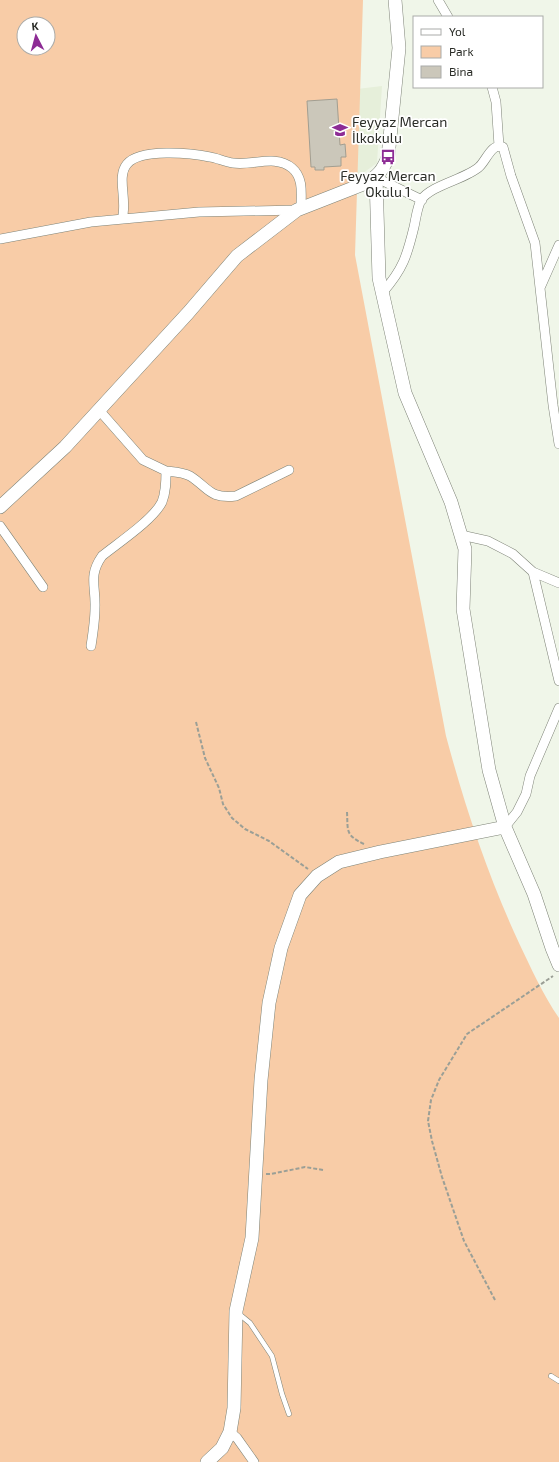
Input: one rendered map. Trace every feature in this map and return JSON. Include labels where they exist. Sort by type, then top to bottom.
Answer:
[{"type":"street","points":[[438,0],[447,16]]},
{"type":"street","points":[[0,508],[64,447],[99,410],[188,313],[237,256],[299,209],[366,184],[377,178],[384,168],[388,157],[399,48],[397,3]]},
{"type":"street","points":[[492,88],[496,102],[499,146]]},
{"type":"street","points":[[383,292],[396,277],[406,259],[422,200],[432,190],[479,167],[495,148],[499,146]]},
{"type":"street","points":[[499,146],[505,149],[511,176],[535,244],[539,290],[559,444]]},
{"type":"street","points":[[122,220],[125,211],[122,189],[124,169],[132,160],[146,154],[178,154],[209,157],[234,163],[272,161],[285,164],[298,174],[301,182],[299,209]]},
{"type":"street","points":[[377,178],[422,200]]},
{"type":"street","points":[[377,178],[380,278],[404,393],[451,502],[465,549],[463,609],[489,770],[505,827],[534,894],[552,948],[559,964]]},
{"type":"street","points":[[0,239],[91,222],[199,212],[299,209]]},
{"type":"street","points":[[539,290],[559,244]]},
{"type":"street","points":[[99,410],[143,460],[166,471],[189,475],[207,491],[218,496],[236,496],[289,470]]},
{"type":"street","points":[[92,646],[95,608],[93,574],[96,565],[102,556],[152,515],[162,502],[166,488],[166,471]]},
{"type":"street","points":[[0,526],[43,587]]},
{"type":"street","points":[[461,535],[488,541],[513,554],[533,572],[559,583]]},
{"type":"street","points":[[533,572],[559,681]]},
{"type":"street","points":[[207,1462],[222,1448],[230,1432],[234,1408],[236,1311],[252,1238],[261,1080],[269,1003],[281,948],[300,895],[317,876],[339,862],[380,852],[505,827],[517,812],[526,794],[530,776],[559,708]]},
{"type":"street","points":[[230,1432],[237,1438],[254,1462]]},
{"type":"lane","points":[[236,1311],[250,1323],[272,1356],[282,1394],[290,1414]]},
{"type":"lane","points":[[551,1376],[559,1381]]},
{"type":"path","points":[[196,722],[205,758],[219,788],[223,804],[232,818],[245,829],[269,841],[317,876]]},
{"type":"path","points":[[347,812],[349,836],[380,852]]},
{"type":"path","points":[[495,1300],[464,1241],[442,1178],[428,1120],[431,1100],[439,1080],[467,1034],[559,972]]},
{"type":"path","points":[[255,1172],[271,1174],[305,1167],[323,1170]]},
{"type":"shaded area","name":"Feyyaz Mercan İlkokulu","points":[[382,86],[377,163],[363,173],[305,194],[299,96]]},
{"type":"green space","points":[[0,0],[363,0],[355,255],[446,736],[469,815],[497,892],[533,972],[559,1018],[559,1462],[0,1462]]},
{"type":"building","points":[[337,99],[340,145],[345,144],[346,157],[341,157],[341,166],[324,167],[324,170],[315,170],[315,167],[311,167],[307,101]]},
{"type":"place","name":"Feyyaz Mercan İlkokulu","points":[[340,130]]},
{"type":"place","name":"Feyyaz Mercan Okulu 1","points":[[388,157]]}]
